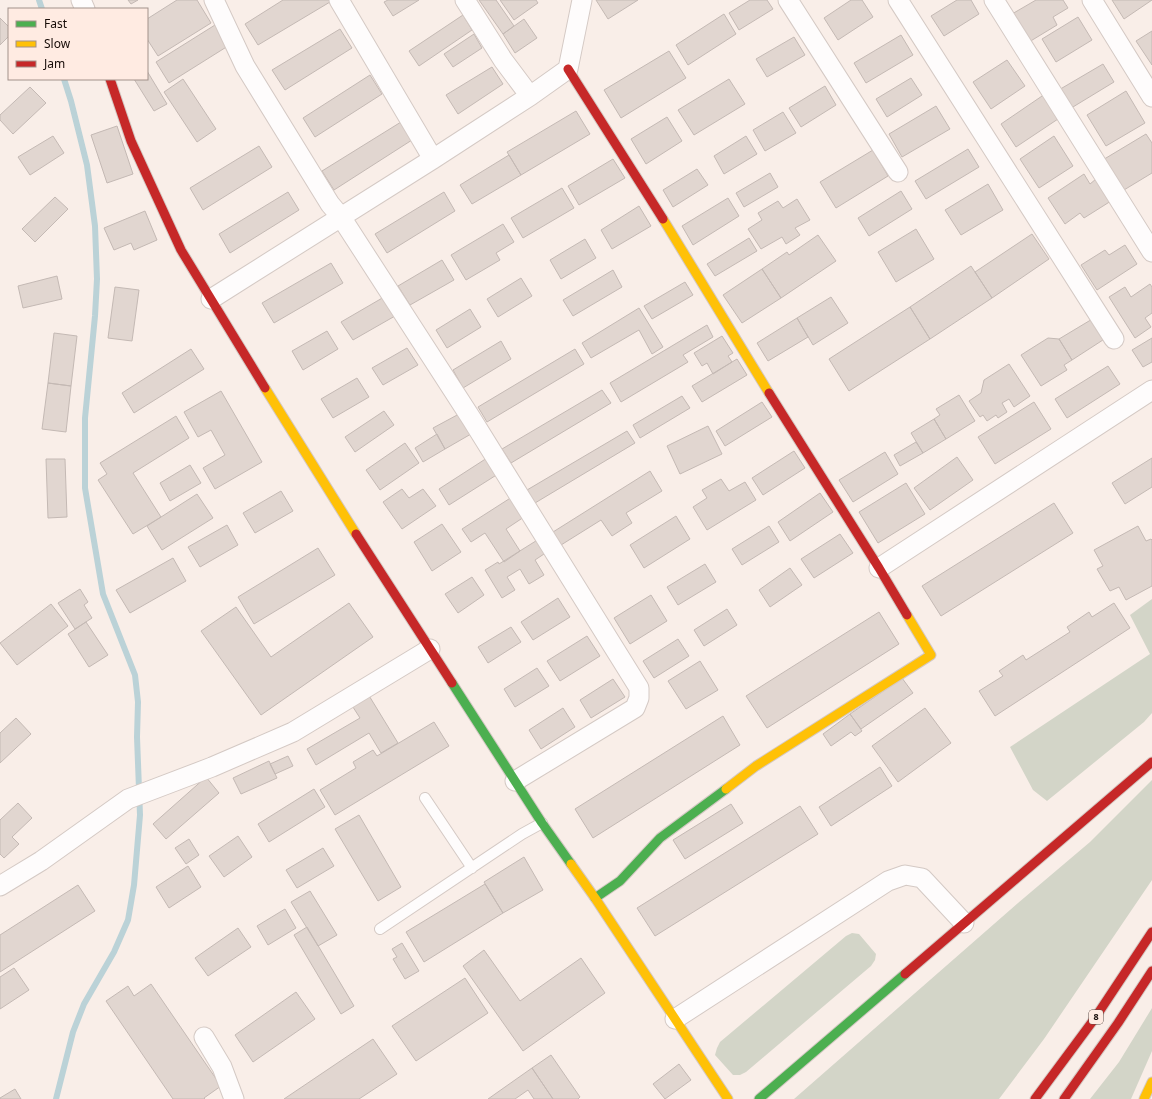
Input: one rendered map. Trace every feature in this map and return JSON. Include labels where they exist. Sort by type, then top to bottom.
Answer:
[{"type":"main road","points":[[568,69],[649,196],[752,367],[879,568],[931,655],[756,766],[660,838],[620,881],[595,898]]},
{"type":"main road","points":[[110,80],[131,141],[181,250],[311,463],[542,823],[595,898],[728,1099]]},
{"type":"main road","points":[[759,1099],[1152,762]]},
{"type":"main road","name":"8","points":[[1035,1099],[1095,1018],[1152,932]]},
{"type":"main road","name":"8","points":[[1064,1099],[1118,1023],[1152,971]]},
{"type":"main road","points":[[1144,1099],[1152,1082]]},
{"type":"street","points":[[214,0],[245,66],[330,204],[341,217],[471,418],[639,688],[639,698],[635,708],[515,781]]},
{"type":"street","points":[[339,0],[433,159]]},
{"type":"street","points":[[465,0],[503,60],[530,96]]},
{"type":"street","points":[[211,299],[433,159],[530,96],[568,69],[582,0]]},
{"type":"street","points":[[788,0],[898,172]]},
{"type":"street","points":[[898,0],[1114,338]]},
{"type":"street","points":[[994,0],[1152,252]]},
{"type":"street","points":[[1092,0],[1152,97]]},
{"type":"street","points":[[879,568],[1152,390]]},
{"type":"street","points":[[0,886],[41,861],[128,799],[212,767],[293,732],[430,649]]},
{"type":"street","points":[[675,1019],[888,881],[905,875],[922,878],[964,923]]},
{"type":"street","points":[[204,1037],[222,1067],[234,1099]]},
{"type":"lane","points":[[425,798],[472,868]]},
{"type":"lane","points":[[380,929],[542,823]]},
{"type":"shaded area","points":[[1152,599],[1152,713],[1144,722],[1047,801],[1033,790],[1010,747],[1150,654],[1130,615]]},
{"type":"shaded area","points":[[1152,780],[1152,880],[1044,1039],[999,1099],[794,1099],[1090,842]]},
{"type":"shaded area","points":[[852,933],[859,934],[876,954],[875,960],[871,966],[746,1072],[740,1075],[733,1075],[715,1055],[720,1042],[846,936]]},
{"type":"shaded area","points":[[1152,1008],[1152,1051],[1131,1099],[1090,1099],[1119,1062]]},
{"type":"building","points":[[128,0],[138,0],[131,4]]},
{"type":"building","points":[[177,0],[197,0],[211,23],[158,56],[148,41],[148,18]]},
{"type":"building","points":[[283,0],[329,0],[330,2],[258,45],[245,24]]},
{"type":"building","points":[[388,0],[419,0],[393,16],[384,2]]},
{"type":"building","points":[[479,0],[496,0],[514,26],[503,34]]},
{"type":"building","points":[[500,0],[536,0],[538,3],[514,20]]},
{"type":"building","points":[[596,0],[638,0],[608,19]]},
{"type":"building","points":[[750,0],[767,0],[773,9],[739,30],[729,13]]},
{"type":"building","points":[[851,0],[862,0],[873,17],[838,40],[824,18]]},
{"type":"building","points":[[957,0],[971,0],[979,14],[944,36],[931,16]]},
{"type":"building","points":[[1036,0],[1063,0],[1068,8],[1053,17],[1057,25],[1029,42],[1012,14]]},
{"type":"building","points":[[1112,0],[1152,0],[1124,19]]},
{"type":"building","points":[[724,14],[736,34],[688,65],[676,45]]},
{"type":"building","points":[[463,15],[472,30],[419,66],[409,51]]},
{"type":"building","points":[[1078,17],[1092,40],[1056,62],[1042,39]]},
{"type":"building","points":[[0,18],[8,26],[8,37],[0,45]]},
{"type":"building","points":[[524,19],[537,38],[515,53],[503,34]]},
{"type":"building","points":[[215,25],[228,46],[169,83],[156,62]]},
{"type":"building","points":[[340,29],[352,48],[285,90],[272,70]]},
{"type":"building","points":[[1152,31],[1152,65],[1136,41]]},
{"type":"building","points":[[474,34],[482,48],[453,67],[444,54]]},
{"type":"building","points":[[901,35],[913,55],[866,83],[854,63]]},
{"type":"building","points":[[794,37],[805,55],[767,77],[756,59]]},
{"type":"building","points":[[669,51],[686,78],[621,118],[604,90]]},
{"type":"building","points":[[1007,60],[1025,86],[991,109],[973,82]]},
{"type":"building","points":[[1103,64],[1114,82],[1068,110],[1057,91]]},
{"type":"building","points":[[492,67],[503,84],[458,114],[446,95]]},
{"type":"building","points":[[148,73],[167,104],[154,111],[135,80],[148,80]]},
{"type":"building","points":[[370,75],[382,94],[315,137],[303,118]]},
{"type":"building","points":[[911,78],[922,95],[887,117],[876,99]]},
{"type":"building","points":[[183,79],[216,129],[197,142],[164,92]]},
{"type":"building","points":[[729,79],[745,104],[694,135],[678,110]]},
{"type":"building","points":[[825,86],[836,105],[801,127],[789,108]]},
{"type":"building","points":[[30,87],[46,103],[13,134],[0,120],[0,115]]},
{"type":"building","points":[[1126,91],[1145,123],[1106,146],[1087,115]]},
{"type":"building","points":[[1045,94],[1061,117],[1016,147],[1001,124]]},
{"type":"building","points":[[936,106],[950,129],[902,157],[889,134]]},
{"type":"building","points":[[576,111],[590,134],[521,175],[507,152]]},
{"type":"building","points":[[783,112],[796,133],[765,151],[753,130]]},
{"type":"building","points":[[667,117],[682,141],[646,164],[631,139]]},
{"type":"building","points":[[401,122],[412,140],[334,190],[322,171]]},
{"type":"building","points":[[117,126],[133,174],[107,183],[91,135]]},
{"type":"building","points":[[1146,134],[1152,143],[1152,173],[1119,193],[1101,161]]},
{"type":"building","points":[[53,136],[64,153],[30,175],[18,157]]},
{"type":"building","points":[[746,136],[757,154],[724,174],[714,156]]},
{"type":"building","points":[[1054,136],[1073,166],[1039,188],[1020,159]]},
{"type":"building","points":[[259,146],[272,167],[203,210],[190,188]]},
{"type":"building","points":[[968,149],[979,167],[926,199],[915,181]]},
{"type":"building","points":[[873,150],[888,176],[836,208],[820,182]]},
{"type":"building","points":[[509,155],[521,175],[472,204],[460,185]]},
{"type":"building","points":[[613,159],[625,178],[579,205],[568,186]]},
{"type":"building","points":[[697,169],[708,185],[673,207],[663,190]]},
{"type":"building","points":[[770,173],[778,187],[744,207],[736,193]]},
{"type":"building","points":[[1084,174],[1090,184],[1096,179],[1111,201],[1084,218],[1080,213],[1065,224],[1048,198]]},
{"type":"building","points":[[988,184],[1003,210],[961,235],[945,210]]},
{"type":"building","points":[[562,188],[574,208],[523,238],[511,218]]},
{"type":"building","points":[[901,191],[912,209],[869,236],[858,218]]},
{"type":"building","points":[[288,192],[299,210],[230,253],[219,234]]},
{"type":"building","points":[[444,192],[455,211],[387,253],[375,234]]},
{"type":"building","points":[[55,197],[68,209],[35,242],[22,229]]},
{"type":"building","points":[[728,198],[739,216],[693,245],[682,226]]},
{"type":"building","points":[[797,199],[810,220],[795,228],[800,235],[786,244],[782,237],[761,249],[748,229],[762,220],[758,213],[778,201],[783,208]]},
{"type":"building","points":[[639,206],[651,226],[612,249],[601,230]]},
{"type":"building","points":[[145,211],[157,240],[134,250],[131,243],[114,250],[104,228]]},
{"type":"building","points":[[503,224],[514,242],[496,253],[500,260],[466,280],[451,255]]},
{"type":"building","points":[[916,229],[934,259],[896,282],[878,252]]},
{"type":"building","points":[[1032,234],[1049,259],[992,298],[975,272]]},
{"type":"building","points":[[818,235],[836,261],[781,298],[762,269],[787,252],[789,255]]},
{"type":"building","points":[[749,238],[757,251],[715,276],[707,264]]},
{"type":"building","points":[[585,239],[596,258],[561,279],[550,260]]},
{"type":"building","points":[[1125,245],[1137,264],[1097,290],[1081,265],[1105,250],[1109,255]]},
{"type":"building","points":[[442,260],[454,280],[410,305],[398,286]]},
{"type":"building","points":[[331,263],[343,283],[274,323],[262,303]]},
{"type":"building","points":[[971,266],[992,298],[930,339],[910,307]]},
{"type":"building","points":[[762,269],[781,298],[742,323],[723,295]]},
{"type":"building","points":[[613,270],[622,287],[573,316],[563,300]]},
{"type":"building","points":[[57,276],[62,299],[23,308],[18,286]]},
{"type":"building","points":[[521,278],[532,296],[498,317],[487,299]]},
{"type":"building","points":[[685,282],[693,295],[652,319],[644,306]]},
{"type":"building","points":[[1150,284],[1152,287],[1152,313],[1145,318],[1151,327],[1135,338],[1109,297],[1125,287],[1131,297]]},
{"type":"building","points":[[115,287],[139,290],[132,341],[108,338]]},
{"type":"building","points":[[384,297],[395,316],[353,340],[341,322]]},
{"type":"building","points":[[831,297],[848,323],[813,345],[797,318]]},
{"type":"building","points":[[910,307],[930,339],[849,391],[829,359]]},
{"type":"building","points":[[639,308],[663,347],[652,354],[639,330],[591,358],[582,343]]},
{"type":"building","points":[[470,309],[481,327],[447,348],[436,330]]},
{"type":"building","points":[[797,318],[808,337],[768,361],[757,343]]},
{"type":"building","points":[[1094,318],[1106,338],[1072,360],[1059,339]]},
{"type":"building","points":[[707,325],[713,337],[683,355],[688,362],[621,402],[610,383]]},
{"type":"building","points":[[327,331],[338,349],[303,370],[292,351]]},
{"type":"building","points":[[54,333],[77,336],[71,386],[48,383]]},
{"type":"building","points":[[722,336],[733,353],[728,356],[732,362],[713,374],[707,363],[702,366],[694,353]]},
{"type":"building","points":[[1048,338],[1059,339],[1072,360],[1064,365],[1067,370],[1041,386],[1021,355]]},
{"type":"building","points":[[1152,338],[1152,362],[1143,367],[1132,350]]},
{"type":"building","points":[[501,341],[511,359],[463,388],[453,370]]},
{"type":"building","points":[[407,348],[418,365],[383,385],[372,368]]},
{"type":"building","points":[[191,349],[204,369],[134,413],[122,393]]},
{"type":"building","points":[[575,349],[584,364],[487,422],[478,407]]},
{"type":"building","points":[[737,359],[747,375],[702,402],[692,386]]},
{"type":"building","points":[[1009,364],[1030,396],[1014,407],[1009,399],[1002,403],[1007,412],[998,418],[996,415],[987,421],[983,415],[980,417],[969,401],[981,393],[984,380]]},
{"type":"building","points":[[1108,366],[1120,384],[1067,418],[1055,399]]},
{"type":"building","points":[[357,378],[369,397],[333,418],[321,399]]},
{"type":"building","points":[[48,383],[71,386],[66,432],[42,429]]},
{"type":"building","points":[[602,390],[611,403],[511,463],[502,449]]},
{"type":"building","points":[[221,391],[262,462],[215,489],[203,468],[225,455],[211,430],[198,437],[184,412]]},
{"type":"building","points":[[959,395],[975,421],[946,439],[934,419],[940,415],[936,409]]},
{"type":"building","points":[[682,396],[690,408],[640,438],[633,425]]},
{"type":"building","points":[[762,402],[772,417],[725,446],[716,431]]},
{"type":"building","points":[[1034,402],[1051,429],[995,464],[978,437]]},
{"type":"building","points":[[384,411],[394,425],[355,452],[345,437]]},
{"type":"building","points":[[459,414],[471,434],[445,449],[433,428]]},
{"type":"building","points":[[176,416],[189,438],[133,473],[161,517],[133,534],[98,480],[107,474],[100,463]]},
{"type":"building","points":[[934,419],[946,439],[923,453],[911,433]]},
{"type":"building","points":[[708,426],[722,454],[680,474],[667,446]]},
{"type":"building","points":[[627,431],[635,443],[535,503],[527,490]]},
{"type":"building","points":[[437,434],[445,449],[423,462],[415,448]]},
{"type":"building","points":[[916,442],[923,453],[900,466],[894,455]]},
{"type":"building","points":[[405,443],[419,463],[380,490],[366,470]]},
{"type":"building","points":[[794,451],[805,468],[763,495],[752,478]]},
{"type":"building","points":[[885,452],[898,474],[853,502],[839,480]]},
{"type":"building","points":[[957,457],[973,480],[930,510],[914,488]]},
{"type":"building","points":[[487,458],[498,474],[449,505],[439,489]]},
{"type":"building","points":[[1152,458],[1152,487],[1125,504],[1112,483]]},
{"type":"building","points":[[46,459],[65,459],[67,517],[48,518]]},
{"type":"building","points":[[190,465],[201,483],[170,501],[160,483]]},
{"type":"building","points":[[650,471],[662,491],[626,513],[632,523],[612,536],[601,520],[561,545],[553,532]]},
{"type":"building","points":[[721,479],[729,491],[745,482],[756,500],[707,530],[693,507],[707,498],[702,490]]},
{"type":"building","points":[[906,483],[925,514],[878,543],[859,512]]},
{"type":"building","points":[[402,489],[409,498],[423,489],[436,506],[402,529],[383,502]]},
{"type":"building","points":[[281,491],[293,511],[255,533],[243,513]]},
{"type":"building","points":[[820,493],[833,512],[790,541],[778,522]]},
{"type":"building","points":[[197,494],[213,518],[162,550],[147,526]]},
{"type":"building","points":[[512,497],[524,517],[506,529],[520,551],[504,562],[485,533],[471,542],[462,529]]},
{"type":"building","points":[[1054,503],[1073,533],[941,616],[922,586]]},
{"type":"building","points":[[676,516],[690,539],[644,568],[630,545]]},
{"type":"building","points":[[442,524],[461,552],[432,571],[414,542]]},
{"type":"building","points":[[227,525],[238,545],[200,567],[188,547]]},
{"type":"building","points":[[769,526],[779,542],[742,565],[732,549]]},
{"type":"building","points":[[1138,526],[1146,541],[1152,540],[1152,586],[1126,600],[1119,587],[1110,591],[1097,569],[1103,566],[1094,550]]},
{"type":"building","points":[[840,534],[853,553],[814,578],[801,559]]},
{"type":"building","points":[[539,539],[547,552],[535,560],[544,575],[529,584],[520,569],[507,577],[515,590],[502,598],[485,570],[498,562],[499,564]]},
{"type":"building","points":[[318,548],[335,575],[254,624],[238,597]]},
{"type":"building","points":[[173,558],[186,581],[130,613],[116,590]]},
{"type":"building","points":[[705,564],[716,582],[678,605],[667,587]]},
{"type":"building","points":[[790,568],[802,585],[770,607],[759,590]]},
{"type":"building","points":[[472,577],[484,595],[458,613],[445,594]]},
{"type":"building","points":[[80,589],[88,602],[84,605],[92,618],[75,629],[58,603]]},
{"type":"building","points":[[651,595],[667,621],[630,644],[614,618]]},
{"type":"building","points":[[558,598],[570,617],[533,640],[521,622]]},
{"type":"building","points":[[349,603],[373,637],[261,715],[201,631],[236,607],[271,657]]},
{"type":"building","points":[[1114,603],[1130,628],[995,716],[979,691],[1003,676],[999,671],[1023,655],[1026,660],[1070,632],[1067,627],[1089,612],[1092,617]]},
{"type":"building","points":[[51,604],[68,626],[17,665],[0,643]]},
{"type":"building","points":[[727,609],[737,625],[704,646],[694,630]]},
{"type":"building","points":[[879,612],[899,644],[767,728],[746,696]]},
{"type":"building","points":[[86,622],[108,655],[89,667],[68,634]]},
{"type":"building","points":[[511,627],[521,642],[488,663],[478,647]]},
{"type":"building","points":[[587,636],[600,656],[560,681],[547,661]]},
{"type":"building","points":[[678,639],[689,656],[654,678],[643,661]]},
{"type":"building","points":[[700,661],[718,690],[686,709],[668,681]]},
{"type":"building","points":[[537,668],[549,686],[515,707],[504,689]]},
{"type":"building","points":[[902,678],[913,693],[861,729],[850,714]]},
{"type":"building","points":[[613,679],[625,697],[591,718],[580,700]]},
{"type":"building","points":[[368,694],[398,743],[381,753],[369,733],[316,765],[307,749],[360,718],[351,704]]},
{"type":"building","points":[[563,708],[575,727],[541,749],[529,730]]},
{"type":"building","points":[[925,708],[951,743],[898,782],[872,746]]},
{"type":"building","points":[[850,714],[862,731],[855,736],[851,732],[831,746],[823,734]]},
{"type":"building","points":[[723,716],[740,745],[593,838],[575,809]]},
{"type":"building","points":[[16,718],[31,734],[0,763],[0,733]]},
{"type":"building","points":[[434,722],[449,746],[335,815],[320,790],[356,768],[353,762],[373,750],[377,756]]},
{"type":"building","points":[[288,756],[293,766],[275,774],[270,764]]},
{"type":"building","points":[[269,761],[277,778],[241,794],[233,778]]},
{"type":"building","points":[[880,767],[892,786],[831,826],[819,807]]},
{"type":"building","points":[[206,777],[219,793],[166,839],[153,824]]},
{"type":"building","points":[[314,789],[325,807],[269,842],[258,824]]},
{"type":"building","points":[[18,803],[32,818],[12,837],[19,844],[4,858],[0,854],[0,820]]},
{"type":"building","points":[[731,804],[743,823],[685,859],[673,840]]},
{"type":"building","points":[[800,806],[818,834],[655,936],[637,908]]},
{"type":"building","points":[[359,815],[401,887],[378,901],[335,829]]},
{"type":"building","points":[[238,836],[252,857],[224,877],[209,856]]},
{"type":"building","points":[[189,839],[199,855],[186,864],[175,848]]},
{"type":"building","points":[[323,848],[334,866],[297,888],[286,870]]},
{"type":"building","points":[[524,857],[543,890],[503,913],[484,882]]},
{"type":"building","points":[[188,866],[201,887],[169,908],[156,887]]},
{"type":"building","points":[[485,884],[503,913],[424,962],[406,932]]},
{"type":"building","points":[[78,885],[95,911],[0,972],[0,935]]},
{"type":"building","points":[[310,891],[337,935],[318,946],[291,902]]},
{"type":"building","points":[[285,909],[296,928],[268,945],[257,926]]},
{"type":"building","points":[[307,927],[354,1006],[341,1014],[294,935]]},
{"type":"building","points":[[238,928],[251,947],[208,976],[195,958]]},
{"type":"building","points":[[402,943],[419,971],[405,979],[393,959],[397,957],[392,949]]},
{"type":"building","points":[[484,950],[520,1001],[581,958],[605,993],[523,1051],[463,966]]},
{"type":"building","points":[[14,968],[29,990],[0,1009],[0,977]]},
{"type":"building","points":[[465,978],[488,1013],[416,1061],[392,1026]]},
{"type":"building","points":[[151,984],[221,1086],[204,1098],[205,1099],[173,1099],[106,1001],[128,986],[134,996]]},
{"type":"building","points":[[296,992],[315,1019],[253,1062],[235,1035]]},
{"type":"building","points":[[373,1039],[397,1074],[359,1099],[284,1099]]},
{"type":"building","points":[[551,1055],[580,1097],[578,1099],[553,1099],[532,1068]]},
{"type":"building","points":[[679,1064],[691,1080],[665,1099],[653,1084]]},
{"type":"building","points":[[532,1068],[553,1099],[534,1099],[528,1090],[515,1099],[488,1099]]},
{"type":"building","points":[[15,1089],[21,1099],[0,1099],[0,1098]]},
{"type":"waterway","points":[[39,0],[42,8]]},
{"type":"waterway","points":[[56,1099],[73,1032],[84,1004],[114,952],[128,920],[134,885],[140,815],[137,737],[138,702],[135,675],[103,594],[85,488],[85,418],[97,279],[95,226],[87,165],[64,80]]},
{"type":"traffic: fast","points":[[452,683],[542,823],[571,864]]},
{"type":"traffic: fast","points":[[595,898],[620,881],[660,838],[726,789]]},
{"type":"traffic: fast","points":[[759,1099],[905,974]]},
{"type":"traffic: slow","points":[[663,219],[769,393]]},
{"type":"traffic: slow","points":[[265,388],[356,534]]},
{"type":"traffic: slow","points":[[726,789],[756,766],[931,655],[907,615]]},
{"type":"traffic: slow","points":[[571,864],[728,1099]]},
{"type":"traffic: slow","points":[[1144,1099],[1152,1082]]},
{"type":"traffic: jam","points":[[568,69],[663,219]]},
{"type":"traffic: jam","points":[[110,80],[131,141],[181,250],[265,388]]},
{"type":"traffic: jam","points":[[769,393],[907,615]]},
{"type":"traffic: jam","points":[[356,534],[452,683]]},
{"type":"traffic: jam","points":[[905,974],[1152,762]]},
{"type":"traffic: jam","points":[[1035,1099],[1095,1018],[1152,932]]},
{"type":"traffic: jam","points":[[1064,1099],[1118,1023],[1152,971]]}]
